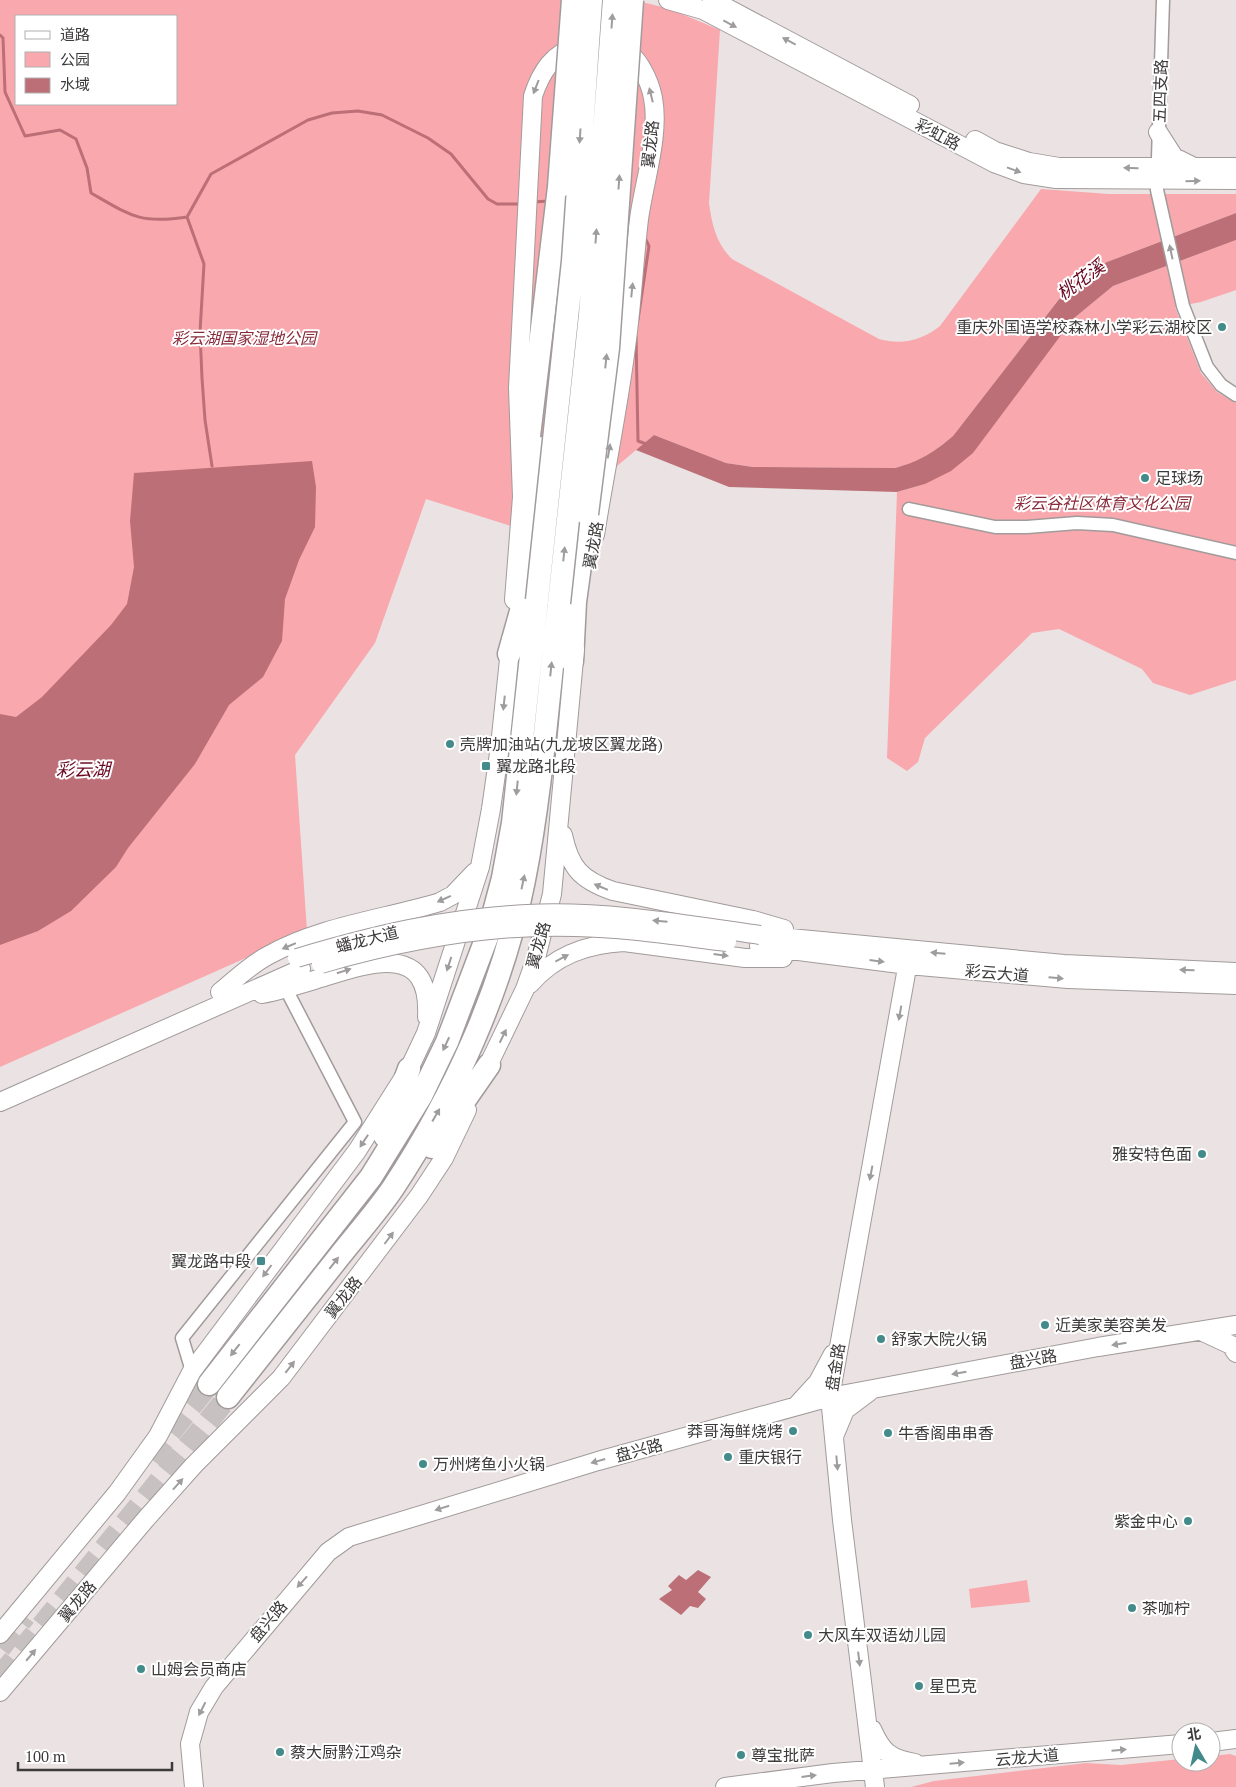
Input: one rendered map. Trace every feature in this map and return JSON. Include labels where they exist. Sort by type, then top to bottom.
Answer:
[{"type":"highway","points":[[522,497],[559,188],[573,0]]},
{"type":"highway","name":"翼龙路","points":[[200,1378],[371,1176],[421,1096],[440,1057],[470,986],[488,934],[503,878],[556,601],[576,190],[590,0]]},
{"type":"highway","name":"翼龙路","points":[[228,1397],[392,1189],[440,1109],[468,1051],[492,992],[510,937],[524,882],[533,825],[556,601],[590,315],[614,0]]},
{"type":"highway","points":[[509,654],[556,601],[587,514],[608,348],[632,0]]},
{"type":"highway","points":[[587,514],[590,315]]},
{"type":"highway","points":[[556,601],[572,661]]},
{"type":"highway","points":[[392,1189],[432,1148],[489,1065]]},
{"type":"highway","points":[[371,1176],[409,1069]]},
{"type":"main road","name":"彩虹路","points":[[668,0],[708,3],[996,150],[1029,162],[1157,180],[1234,174]]},
{"type":"main road","name":"翼龙路","points":[[0,1634],[123,1484],[200,1378],[357,1151],[409,1069],[426,1034],[480,867],[491,809],[509,654],[522,497],[518,388],[533,96],[540,76],[553,59],[568,48],[583,44],[605,45],[627,51],[638,64],[653,98],[654,126],[640,218],[626,348],[556,601]]},
{"type":"main road","points":[[1158,132],[1174,158],[1197,167]]},
{"type":"main road","name":"彩虹路","points":[[1157,180],[1197,167],[1234,174]]},
{"type":"main road","name":"翼龙路","points":[[0,1692],[151,1513],[194,1465],[281,1378],[419,1196],[444,1158],[525,989],[536,958],[552,894],[572,661]]},
{"type":"main road","points":[[558,810],[570,860],[578,871],[599,886],[613,891],[753,920],[818,940]]},
{"type":"main road","points":[[225,996],[258,962],[284,947],[325,933],[440,902],[453,895],[480,867]]},
{"type":"main road","name":"蟠龙大道","points":[[0,1090],[299,964],[374,935],[419,926],[528,914],[575,914],[665,921],[760,941]]},
{"type":"main road","name":"彩云大道","points":[[760,941],[818,940],[909,958],[1068,979],[1236,985]]},
{"type":"main road","name":"彩云大道","points":[[760,941],[828,956],[1236,972]]},
{"type":"main road","points":[[525,989],[552,963],[586,947],[606,943],[624,942],[745,958],[766,959],[828,956]]},
{"type":"main road","name":"盘金路","points":[[874,1779],[842,1520],[830,1397],[909,958]]},
{"type":"main road","points":[[225,996],[286,989],[370,964],[394,962],[416,971],[426,992],[426,1034]]},
{"type":"main road","name":"蟠龙大道","points":[[0,1102],[225,996]]},
{"type":"main road","name":"盘兴路","points":[[194,1787],[190,1744],[199,1712],[214,1687],[328,1552],[349,1537],[598,1461],[830,1397],[1236,1325]]},
{"type":"main road","points":[[1201,1331],[1231,1345],[1236,1353]]},
{"type":"main road","points":[[796,1407],[818,1382],[839,1343]]},
{"type":"main road","points":[[834,1436],[845,1410],[873,1388]]},
{"type":"main road","points":[[866,1714],[880,1746],[897,1760],[931,1765]]},
{"type":"main road","points":[[1221,1740],[1235,1738]]},
{"type":"main road","name":"云龙大道","points":[[726,1787],[833,1773],[874,1779],[931,1765],[1171,1745]]},
{"type":"main road","points":[[833,1773],[851,1787]]},
{"type":"street","name":"五四支路","points":[[1163,0],[1157,180],[1181,300],[1207,367],[1221,385],[1236,395]]},
{"type":"street","points":[[908,509],[994,527],[1027,527],[1076,523],[1113,525],[1236,553]]},
{"type":"street","points":[[200,1378],[182,1338],[355,1122],[286,989]]},
{"type":"green space","name":"彩云湖国家湿地公园","points":[[0,0],[634,0],[670,9],[720,30],[709,203],[713,226],[722,247],[732,259],[879,339],[887,341],[911,340],[926,335],[940,326],[1041,189],[1109,194],[1236,194],[1236,213],[1107,262],[1089,272],[1060,298],[953,436],[932,452],[912,462],[895,468],[753,467],[726,463],[654,435],[536,534],[426,499],[375,643],[295,755],[307,931],[0,1067]]},
{"type":"green space","name":"彩云谷社区体育文化公园","points":[[1236,240],[1236,290],[1201,302],[1175,307],[1201,373],[1217,392],[1236,403],[1236,680],[1190,695],[1153,683],[1142,669],[1059,629],[1032,633],[925,738],[918,762],[907,771],[887,758],[897,492],[925,484],[1073,319],[1113,286]]},
{"type":"green space","points":[[1027,1580],[1030,1602],[971,1608],[969,1589]]},
{"type":"green space","points":[[1230,1754],[1236,1756],[1236,1787],[911,1787],[934,1781],[1086,1763],[1121,1765],[1171,1760],[1171,1772],[1221,1772],[1221,1755]]},
{"type":"water","name":"桃花溪","points":[[1236,213],[1236,240],[1113,286],[1073,319],[973,453],[951,471],[925,484],[897,492],[729,487],[636,450],[654,435],[726,463],[753,467],[895,468],[912,462],[932,452],[953,436],[1060,298],[1089,272],[1107,262]]},
{"type":"water","name":"彩云湖","points":[[312,461],[316,487],[315,527],[299,560],[285,599],[282,641],[263,677],[229,705],[195,764],[128,848],[116,867],[71,911],[38,931],[0,945],[0,714],[16,717],[42,697],[111,625],[127,604],[134,567],[130,521],[134,473]]},
{"type":"water","points":[[698,1570],[711,1577],[698,1592],[706,1599],[698,1608],[690,1606],[681,1615],[659,1599],[672,1590],[668,1586],[679,1575],[686,1580]]},
{"type":"waterway","points":[[0,35],[3,38],[5,92],[25,136],[60,130],[76,139],[87,168],[91,193],[127,213],[147,219],[187,217]]},
{"type":"waterway","points":[[212,466],[205,420],[200,332],[204,264],[187,217],[211,174],[308,120],[332,113],[358,111],[382,115],[428,138],[451,154],[488,199],[497,204],[521,204]]},
{"type":"waterway","points":[[534,202],[548,201]]},
{"type":"waterway","points":[[638,320],[649,246],[645,238]]},
{"type":"waterway","points":[[636,336],[638,441],[649,445]]},
{"type":"tunnel","points":[[150,1458],[209,1384]]},
{"type":"tunnel","points":[[0,1677],[228,1397]]},
{"type":"tunnel","points":[[0,1648],[25,1616]]},
{"type":"place","name":"重庆外国语学校森林小学彩云湖校区","points":[[1222,327]]},
{"type":"place","name":"足球场","points":[[1145,478]]},
{"type":"place","name":"壳牌加油站(九龙坡区翼龙路)","points":[[450,744]]},
{"type":"place","name":"翼龙路北段","points":[[486,766]]},
{"type":"place","name":"雅安特色面","points":[[1202,1154]]},
{"type":"place","name":"翼龙路中段","points":[[261,1261]]},
{"type":"place","name":"近美家美容美发","points":[[1045,1325]]},
{"type":"place","name":"舒家大院火锅","points":[[881,1339]]},
{"type":"place","name":"莽哥海鲜烧烤","points":[[793,1431]]},
{"type":"place","name":"牛香阁串串香","points":[[888,1433]]},
{"type":"place","name":"重庆银行","points":[[728,1457]]},
{"type":"place","name":"万州烤鱼小火锅","points":[[423,1464]]},
{"type":"place","name":"紫金中心","points":[[1188,1521]]},
{"type":"place","name":"茶咖柠","points":[[1132,1608]]},
{"type":"place","name":"大风车双语幼儿园","points":[[808,1635]]},
{"type":"place","name":"山姆会员商店","points":[[141,1669]]},
{"type":"place","name":"星巴克","points":[[919,1686]]},
{"type":"place","name":"蔡大厨黔江鸡杂","points":[[280,1752]]},
{"type":"place","name":"尊宝批萨","points":[[741,1755]]}]
